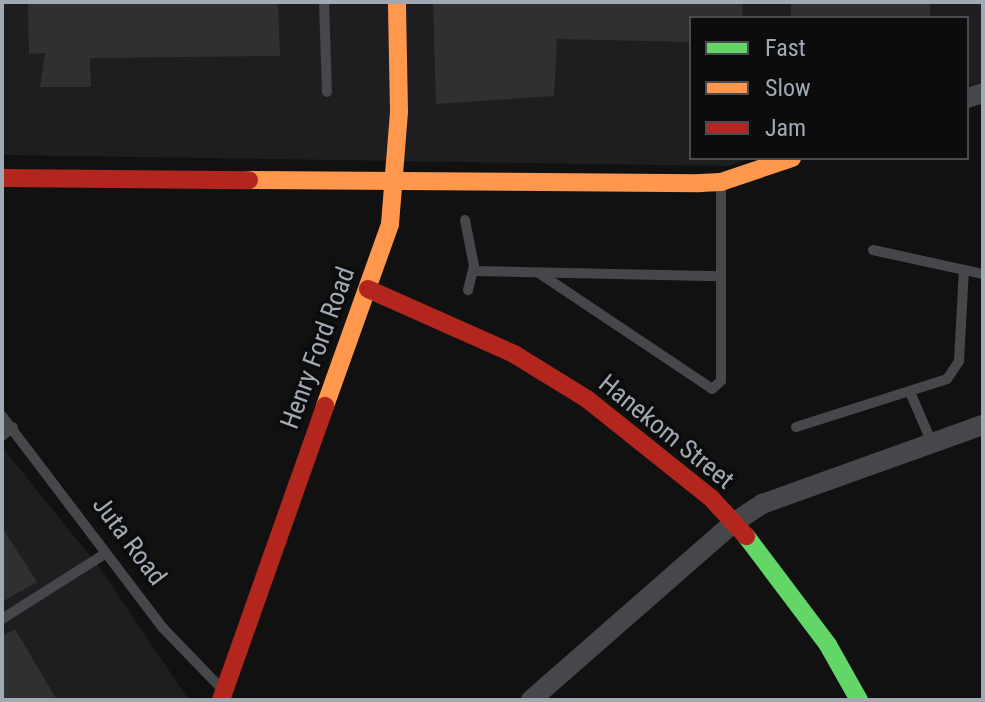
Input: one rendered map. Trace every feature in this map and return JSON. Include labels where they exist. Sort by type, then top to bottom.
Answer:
[{"type":"street","name":"Henry Ford Road","points":[[220,697],[390,224],[396,181],[397,2]]},
{"type":"street","points":[[2,178],[721,182],[786,160]]},
{"type":"street","name":"Hanekom Street","points":[[368,289],[514,354],[557,379],[670,463],[733,523],[798,601],[859,700]]},
{"type":"street","points":[[544,697],[733,523],[762,504],[983,425]]},
{"type":"lane","points":[[324,2],[327,92]]},
{"type":"lane","points":[[539,273],[704,387],[712,389],[721,381],[721,182]]},
{"type":"lane","points":[[465,220],[475,271],[468,290]]},
{"type":"lane","points":[[873,250],[983,274]]},
{"type":"lane","points":[[796,427],[947,379],[959,361],[964,270]]},
{"type":"lane","points":[[475,271],[721,276]]},
{"type":"lane","points":[[910,392],[932,443]]},
{"type":"lane","name":"Juta Road","points":[[2,416],[105,554],[220,697]]},
{"type":"lane","points":[[2,436],[13,427]]},
{"type":"lane","points":[[2,619],[105,554]]},
{"type":"shaded area","points":[[2,2],[983,2],[983,82],[969,86],[969,16],[689,16],[689,160],[746,160],[727,166],[2,155]]},
{"type":"shaded area","points":[[2,447],[99,567],[189,700],[2,700]]},
{"type":"building","points":[[28,2],[278,2],[280,56],[90,58],[91,87],[40,87],[45,53],[29,54]]},
{"type":"building","points":[[433,2],[742,2],[743,16],[689,16],[689,42],[557,39],[554,96],[436,104]]},
{"type":"building","points":[[791,2],[930,2],[930,16],[791,16]]},
{"type":"building","points":[[2,527],[37,582],[2,602]]},
{"type":"building","points":[[15,629],[57,700],[2,700],[2,636]]},
{"type":"traffic: fast","points":[[746,536],[828,645],[859,700]]},
{"type":"traffic: slow","points":[[325,406],[390,224],[399,111],[397,2]]},
{"type":"traffic: slow","points":[[249,180],[700,183],[721,182],[786,160]]},
{"type":"traffic: jam","points":[[2,178],[249,180]]},
{"type":"traffic: jam","points":[[368,289],[514,354],[587,399],[711,498],[746,536]]},
{"type":"traffic: jam","points":[[221,700],[325,406]]}]
